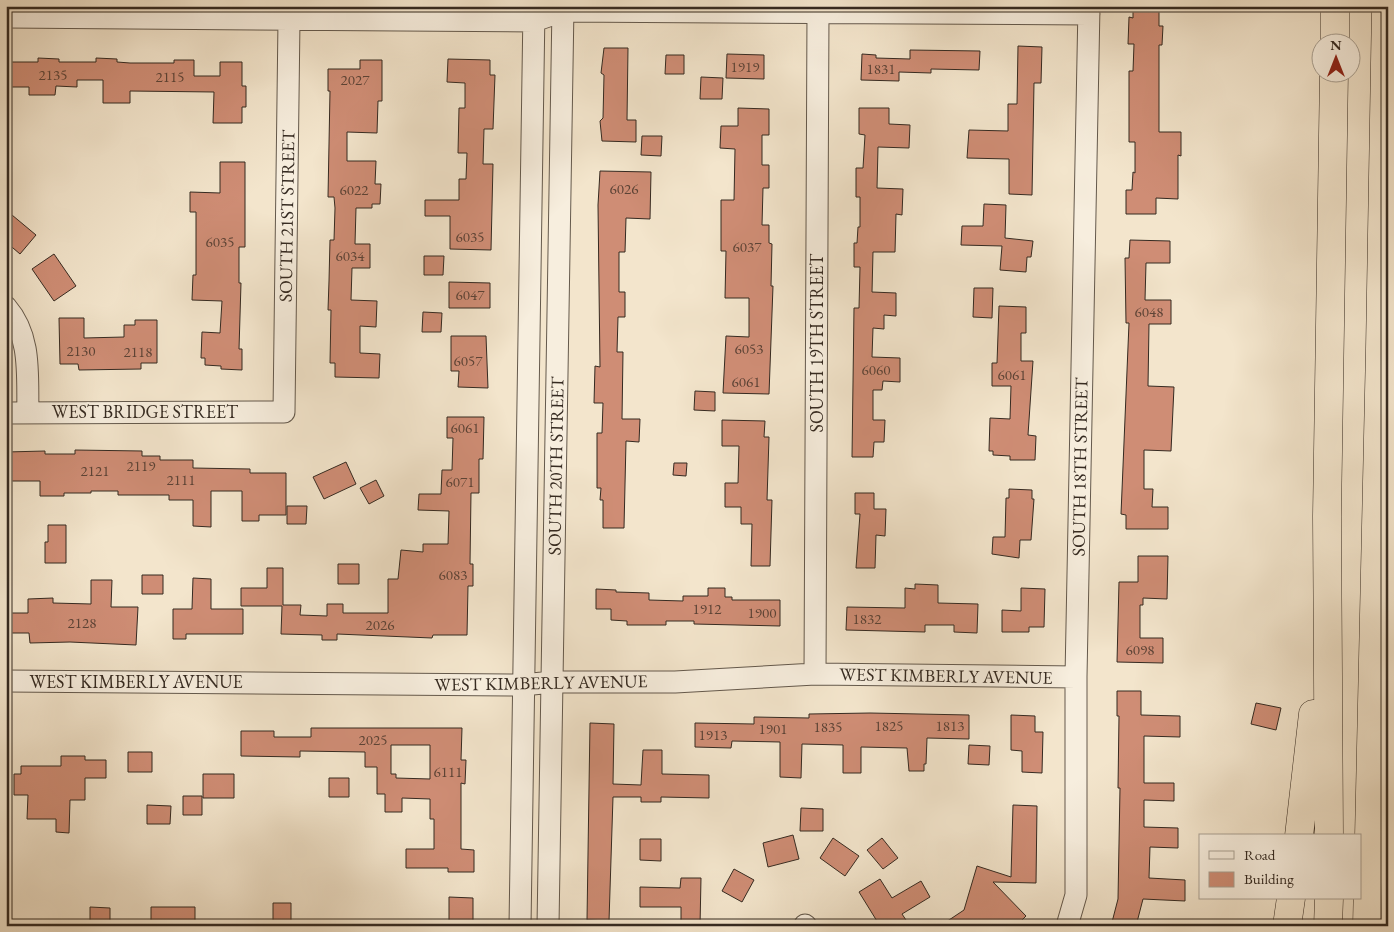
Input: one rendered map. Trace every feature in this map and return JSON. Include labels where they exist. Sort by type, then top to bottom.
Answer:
[{"type":"highway","points":[[1335,6],[1335,32]]},
{"type":"highway","points":[[1367,926],[1386,6]]},
{"type":"highway","points":[[1329,834],[1327,516],[1334,82]]},
{"type":"highway","points":[[1299,834],[1313,726],[1318,555],[1327,516]]},
{"type":"highway","points":[[1288,926],[1291,900]]},
{"type":"highway","points":[[1328,900],[1328,926]]},
{"type":"street","points":[[6,18],[289,20],[534,14],[563,9],[818,12],[1089,10]]},
{"type":"street","name":"SOUTH 20TH STREET","points":[[548,926],[563,9]]},
{"type":"street","name":"SOUTH 18TH STREET","points":[[1067,926],[1076,895],[1076,677],[1089,10]]},
{"type":"street","name":"SOUTH 19TH STREET","points":[[815,674],[818,12]]},
{"type":"street","name":"SOUTH 20TH STREET","points":[[520,926],[534,14]]},
{"type":"street","name":"SOUTH 21ST STREET","points":[[284,412],[289,20]]},
{"type":"street","points":[[6,306],[21,330],[27,352],[28,413]]},
{"type":"street","name":"WEST BRIDGE STREET","points":[[6,413],[284,412]]},
{"type":"street","name":"WEST KIMBERLY AVENUE","points":[[6,681],[523,685],[552,682],[675,682],[815,674],[1076,677]]},
{"type":"building","points":[[1133,6],[1159,6],[1159,26],[1163,26],[1162,45],[1159,45],[1159,132],[1181,132],[1181,156],[1178,155],[1178,199],[1156,198],[1156,214],[1126,214],[1126,190],[1132,190],[1133,172],[1135,173],[1135,142],[1129,142],[1129,71],[1133,71],[1134,44],[1128,44],[1129,17],[1133,18]]},
{"type":"building","points":[[1018,46],[1042,47],[1041,83],[1034,83],[1032,195],[1009,194],[1009,159],[967,158],[969,130],[1008,131],[1008,104],[1017,104]]},
{"type":"building","points":[[604,48],[628,48],[627,120],[636,120],[636,142],[602,141],[600,121],[603,118],[604,75],[601,73]]},
{"type":"building","points":[[910,50],[980,51],[979,70],[931,69],[931,73],[899,72],[899,81],[861,80],[862,54],[876,55],[876,58],[910,59]]},
{"type":"building","points":[[727,54],[764,55],[764,79],[726,78]]},
{"type":"building","points":[[666,55],[684,55],[684,74],[665,74]]},
{"type":"building","points":[[38,58],[59,59],[59,62],[96,62],[96,58],[117,59],[117,62],[130,63],[174,63],[174,60],[194,60],[194,76],[220,76],[220,62],[242,62],[242,86],[246,86],[246,107],[242,107],[242,123],[213,123],[214,92],[130,91],[130,103],[103,103],[103,80],[77,80],[77,87],[56,86],[55,95],[29,95],[29,87],[6,87],[6,62],[38,62]]},
{"type":"building","points":[[448,59],[490,60],[490,75],[495,75],[493,129],[484,129],[483,164],[493,164],[491,250],[450,249],[450,216],[425,216],[425,200],[459,200],[459,179],[466,179],[467,153],[458,153],[459,108],[465,108],[465,83],[447,82]]},
{"type":"building","points":[[360,60],[382,60],[382,101],[378,101],[377,133],[347,132],[347,161],[376,161],[375,184],[381,184],[380,204],[372,204],[372,208],[356,208],[355,244],[370,244],[370,268],[352,268],[351,300],[377,301],[376,327],[360,326],[360,353],[380,354],[379,378],[335,377],[335,363],[330,363],[331,310],[328,310],[330,240],[334,240],[335,208],[334,197],[328,197],[330,91],[328,91],[328,69],[360,69]]},
{"type":"building","points":[[701,77],[723,78],[722,99],[700,99]]},
{"type":"building","points":[[738,108],[769,109],[769,135],[762,135],[762,165],[769,165],[769,188],[763,188],[762,225],[769,225],[769,243],[772,244],[771,286],[773,286],[769,394],[723,393],[726,336],[749,337],[749,298],[725,298],[726,251],[721,251],[721,200],[734,200],[735,149],[720,148],[721,126],[738,126]]},
{"type":"building","points":[[859,108],[889,108],[889,124],[910,125],[909,148],[878,147],[877,188],[903,189],[902,215],[896,214],[895,252],[873,252],[872,292],[896,293],[896,316],[884,315],[884,329],[873,328],[872,357],[900,358],[900,382],[883,381],[882,390],[873,390],[873,420],[885,420],[884,442],[874,442],[873,457],[852,457],[854,308],[859,308],[860,267],[854,267],[854,243],[857,243],[858,227],[860,227],[860,197],[856,197],[856,168],[863,168],[865,135],[859,134]]},
{"type":"building","points":[[642,136],[662,136],[661,156],[641,155]]},
{"type":"building","points":[[220,162],[245,162],[245,247],[239,247],[239,283],[241,283],[239,349],[242,349],[242,370],[221,369],[221,366],[205,365],[205,358],[201,358],[202,332],[220,333],[222,301],[192,300],[193,275],[196,275],[196,212],[190,212],[190,192],[220,193]]},
{"type":"building","points":[[600,171],[651,172],[650,219],[626,218],[625,252],[619,252],[619,292],[625,292],[625,317],[618,317],[617,352],[623,352],[622,419],[640,419],[639,442],[626,441],[624,528],[603,528],[603,500],[600,500],[601,488],[597,488],[597,433],[602,433],[603,403],[594,403],[595,366],[600,367],[598,205]]},
{"type":"building","points":[[984,204],[1006,205],[1005,238],[1033,241],[1031,257],[1027,257],[1026,272],[1000,270],[1002,246],[961,245],[962,226],[983,226]]},
{"type":"building","points":[[6,210],[36,235],[20,254],[6,242]]},
{"type":"building","points":[[1130,240],[1170,241],[1170,263],[1146,263],[1145,300],[1171,300],[1171,324],[1149,324],[1148,386],[1174,387],[1171,451],[1144,450],[1144,489],[1153,489],[1152,507],[1168,507],[1168,529],[1126,529],[1126,515],[1121,514],[1129,323],[1126,323],[1125,258],[1129,258]]},
{"type":"building","points":[[54,254],[76,286],[54,301],[32,269]]},
{"type":"building","points":[[424,256],[444,256],[443,275],[424,275]]},
{"type":"building","points":[[449,282],[490,283],[490,308],[449,308]]},
{"type":"building","points":[[974,288],[993,288],[992,318],[973,317]]},
{"type":"building","points":[[999,306],[1026,307],[1026,333],[1021,333],[1021,361],[1033,361],[1028,435],[1036,436],[1035,460],[1010,460],[1010,456],[993,455],[993,451],[989,451],[990,418],[1010,419],[1011,386],[992,386],[992,363],[997,363]]},
{"type":"building","points":[[423,312],[442,313],[441,332],[422,332]]},
{"type":"building","points":[[59,318],[84,318],[84,338],[124,337],[124,325],[135,325],[135,320],[157,320],[157,363],[141,363],[141,369],[79,370],[78,364],[60,364]]},
{"type":"building","points":[[451,336],[486,336],[488,388],[458,387],[459,371],[451,371]]},
{"type":"building","points":[[695,391],[715,392],[715,411],[694,410]]},
{"type":"building","points":[[447,417],[484,417],[483,459],[479,459],[479,493],[471,493],[470,564],[473,564],[473,586],[468,586],[467,635],[433,635],[432,638],[337,634],[337,640],[322,640],[322,635],[281,634],[282,606],[241,606],[241,588],[267,588],[267,568],[283,568],[283,605],[301,605],[300,615],[327,616],[327,604],[343,604],[343,613],[388,613],[388,579],[398,579],[401,550],[423,552],[423,544],[448,544],[449,511],[418,510],[419,494],[441,494],[442,470],[452,470],[453,438],[447,438]]},
{"type":"building","points":[[722,420],[765,421],[764,437],[769,437],[767,500],[772,500],[770,566],[751,566],[752,524],[741,524],[741,507],[725,507],[725,483],[738,483],[739,446],[722,446]]},
{"type":"building","points":[[75,450],[142,451],[142,456],[160,456],[160,460],[193,460],[193,468],[250,469],[250,473],[286,473],[286,515],[259,515],[259,521],[242,521],[242,491],[211,491],[211,527],[193,526],[193,500],[169,500],[169,495],[118,495],[118,491],[91,491],[91,493],[64,493],[64,496],[40,496],[40,481],[6,481],[6,452],[45,451],[45,454],[75,454]]},
{"type":"building","points":[[346,462],[356,484],[324,499],[313,477]]},
{"type":"building","points":[[674,463],[687,463],[686,476],[673,475]]},
{"type":"building","points":[[376,480],[384,496],[369,504],[360,488]]},
{"type":"building","points":[[1009,489],[1032,490],[1032,499],[1034,499],[1031,540],[1020,540],[1019,558],[992,554],[993,537],[1005,537],[1006,498],[1009,498]]},
{"type":"building","points":[[855,493],[874,493],[874,509],[886,509],[885,536],[876,535],[875,568],[856,568],[860,514],[855,514]]},
{"type":"building","points":[[287,506],[307,506],[306,524],[287,524]]},
{"type":"building","points":[[48,525],[66,525],[66,563],[45,563],[45,542],[48,542]]},
{"type":"building","points":[[1138,556],[1168,556],[1167,599],[1143,598],[1143,605],[1140,605],[1140,638],[1163,638],[1163,663],[1117,662],[1119,582],[1138,582]]},
{"type":"building","points":[[338,564],[359,564],[359,584],[338,584]]},
{"type":"building","points":[[142,575],[163,575],[163,594],[142,594]]},
{"type":"building","points":[[193,578],[211,579],[211,609],[243,609],[243,634],[186,634],[186,639],[173,639],[173,609],[192,609]]},
{"type":"building","points":[[91,580],[112,580],[111,607],[138,607],[136,645],[70,642],[30,643],[29,633],[6,633],[6,613],[28,613],[28,599],[53,598],[53,603],[91,604]]},
{"type":"building","points":[[915,584],[938,585],[938,603],[978,604],[977,633],[954,632],[954,625],[925,625],[925,632],[846,630],[847,607],[905,608],[905,588],[915,589]]},
{"type":"building","points":[[708,588],[725,588],[725,597],[732,597],[732,600],[780,600],[780,626],[694,624],[694,621],[666,621],[666,625],[627,625],[627,621],[611,620],[611,609],[596,609],[596,589],[649,593],[649,600],[683,601],[683,596],[708,596]]},
{"type":"building","points":[[1021,588],[1045,589],[1044,627],[1029,627],[1029,632],[1002,632],[1002,610],[1021,611]]},
{"type":"building","points":[[1117,691],[1141,691],[1141,715],[1180,716],[1180,737],[1144,736],[1144,783],[1174,783],[1174,801],[1144,800],[1144,827],[1178,828],[1178,848],[1150,847],[1149,878],[1185,880],[1185,901],[1143,899],[1136,926],[1111,926],[1118,899],[1120,788],[1118,788],[1119,716],[1117,716]]},
{"type":"building","points":[[1256,703],[1281,708],[1276,730],[1251,724]]},
{"type":"building","points":[[809,714],[969,715],[969,739],[927,738],[924,771],[909,771],[907,748],[861,747],[861,773],[843,773],[843,745],[802,744],[801,778],[780,777],[780,742],[732,741],[731,748],[695,747],[695,723],[754,724],[754,717],[809,718]]},
{"type":"building","points":[[1011,715],[1035,716],[1035,732],[1043,732],[1042,773],[1022,772],[1022,751],[1011,750]]},
{"type":"building","points":[[590,723],[614,724],[613,784],[641,785],[643,750],[662,750],[662,774],[709,775],[709,798],[661,797],[661,802],[641,802],[641,797],[613,797],[609,921],[587,920]]},
{"type":"building","points":[[311,728],[462,728],[461,760],[466,760],[465,784],[461,783],[461,849],[474,850],[474,872],[448,872],[448,868],[406,868],[406,849],[434,849],[434,819],[430,819],[430,799],[402,798],[402,812],[385,812],[385,794],[377,794],[377,767],[365,767],[365,752],[300,751],[300,757],[241,756],[241,731],[274,731],[274,737],[311,737]],"holes":[[[391,745],[430,745],[430,779],[396,778],[396,774],[391,774]]]},
{"type":"building","points":[[969,745],[990,746],[989,765],[968,764]]},
{"type":"building","points":[[128,752],[152,752],[152,772],[128,772]]},
{"type":"building","points":[[61,756],[85,756],[85,760],[106,760],[106,778],[85,778],[85,800],[70,800],[69,833],[56,832],[56,819],[27,819],[28,795],[14,795],[14,774],[21,774],[21,766],[61,766]]},
{"type":"building","points":[[203,774],[234,774],[234,798],[203,798]]},
{"type":"building","points":[[329,778],[349,778],[349,797],[329,797]]},
{"type":"building","points":[[183,796],[202,796],[202,815],[183,815]]},
{"type":"building","points":[[147,805],[171,806],[170,824],[147,824]]},
{"type":"building","points":[[1013,805],[1037,806],[1036,883],[993,882],[1026,916],[1016,926],[940,926],[964,910],[977,866],[1011,877]]},
{"type":"building","points":[[801,808],[823,809],[823,831],[800,831]]},
{"type":"building","points":[[793,835],[799,859],[768,867],[763,843]]},
{"type":"building","points":[[833,838],[859,856],[845,876],[820,858]]},
{"type":"building","points":[[882,838],[898,858],[883,869],[867,850]]},
{"type":"building","points":[[640,839],[661,839],[661,861],[640,860]]},
{"type":"building","points":[[734,869],[754,880],[742,902],[722,891]]},
{"type":"building","points":[[681,878],[701,878],[700,926],[681,926],[681,907],[640,907],[640,887],[680,888]]},
{"type":"building","points":[[880,879],[892,898],[921,881],[930,897],[902,914],[910,926],[880,926],[859,892]]},
{"type":"building","points":[[449,897],[473,898],[473,926],[449,926]]},
{"type":"building","points":[[273,903],[291,903],[291,922],[273,922]]},
{"type":"building","points":[[90,907],[110,908],[110,926],[90,926]]},
{"type":"building","points":[[151,907],[195,907],[195,926],[151,926]]}]
